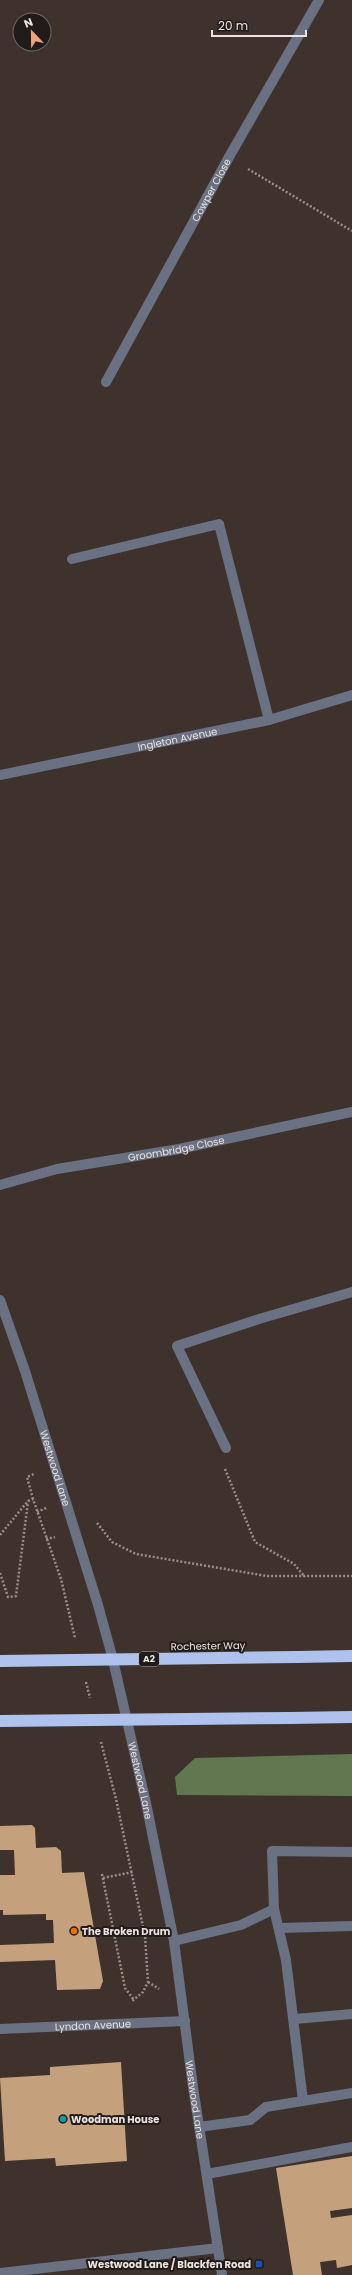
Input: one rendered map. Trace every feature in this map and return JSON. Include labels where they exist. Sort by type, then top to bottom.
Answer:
[{"type":"highway","name":"Rochester Way","points":[[0,1661],[352,1656]]},
{"type":"highway","points":[[0,1721],[352,1717]]},
{"type":"street","name":"Cowper Close","points":[[106,382],[229,157],[319,0]]},
{"type":"street","points":[[72,559],[219,524],[269,720]]},
{"type":"street","name":"Ingleton Avenue","points":[[0,774],[269,720],[352,695]]},
{"type":"street","name":"Groombridge Close","points":[[0,1185],[57,1169],[179,1149],[352,1112]]},
{"type":"street","points":[[224,1443],[177,1346],[259,1319],[352,1292]]},
{"type":"street","name":"Westwood Lane","points":[[0,1300],[25,1371],[112,1656],[146,1803],[174,1941],[199,2127],[222,2275]]},
{"type":"street","points":[[303,2101],[295,2019],[280,1928],[274,1910],[272,1851],[352,1852]]},
{"type":"street","points":[[174,1941],[241,1925],[274,1910]]},
{"type":"street","points":[[280,1928],[352,1926]]},
{"type":"street","points":[[295,2019],[352,2014]]},
{"type":"street","name":"Lyndon Avenue","points":[[0,2029],[185,2021]]},
{"type":"street","points":[[199,2127],[250,2120],[266,2107],[352,2092]]},
{"type":"street","points":[[207,2174],[352,2147]]},
{"type":"street","points":[[0,2273],[218,2248]]},
{"type":"path","points":[[229,157],[352,231]]},
{"type":"path","points":[[224,1443],[223,1465],[255,1542],[294,1564],[305,1577]]},
{"type":"path","points":[[0,1535],[28,1501],[33,1499],[61,1579],[76,1641]]},
{"type":"path","points":[[0,1573],[8,1597],[16,1596],[28,1501]]},
{"type":"path","points":[[98,1525],[112,1542],[136,1554],[267,1576],[352,1576]]},
{"type":"path","points":[[46,1539],[55,1537]]},
{"type":"path","points":[[85,1679],[91,1701]]},
{"type":"path","points":[[100,1738],[133,1872],[145,1936],[148,1982]]},
{"type":"path","points":[[103,1878],[133,1872]]},
{"type":"path","points":[[102,1874],[125,1988],[134,2000]]},
{"type":"green space","points":[[352,1754],[352,1796],[177,1795],[175,1777],[195,1758]]},
{"type":"building","points":[[32,1825],[35,1828],[36,1848],[56,1847],[61,1851],[62,1873],[84,1872],[103,1981],[100,1989],[57,1990],[55,1960],[0,1962],[0,1945],[54,1943],[53,1920],[46,1920],[46,1914],[3,1915],[3,1910],[0,1910],[0,1875],[15,1875],[14,1850],[0,1850],[0,1826]]},
{"type":"building","name":"Woodman House","points":[[121,2062],[127,2161],[56,2166],[55,2158],[5,2161],[0,2078],[50,2075],[50,2067]]},
{"type":"building","points":[[352,2156],[352,2208],[330,2211],[331,2218],[352,2215],[352,2265],[337,2268],[336,2260],[320,2262],[322,2275],[293,2275],[276,2168]]},
{"type":"place","name":"The Broken Drum","points":[[74,1931]]},
{"type":"place","name":"Woodman House","points":[[63,2119]]},
{"type":"place","name":"Westwood Lane / Blackfen Road","points":[[259,2264]]}]
